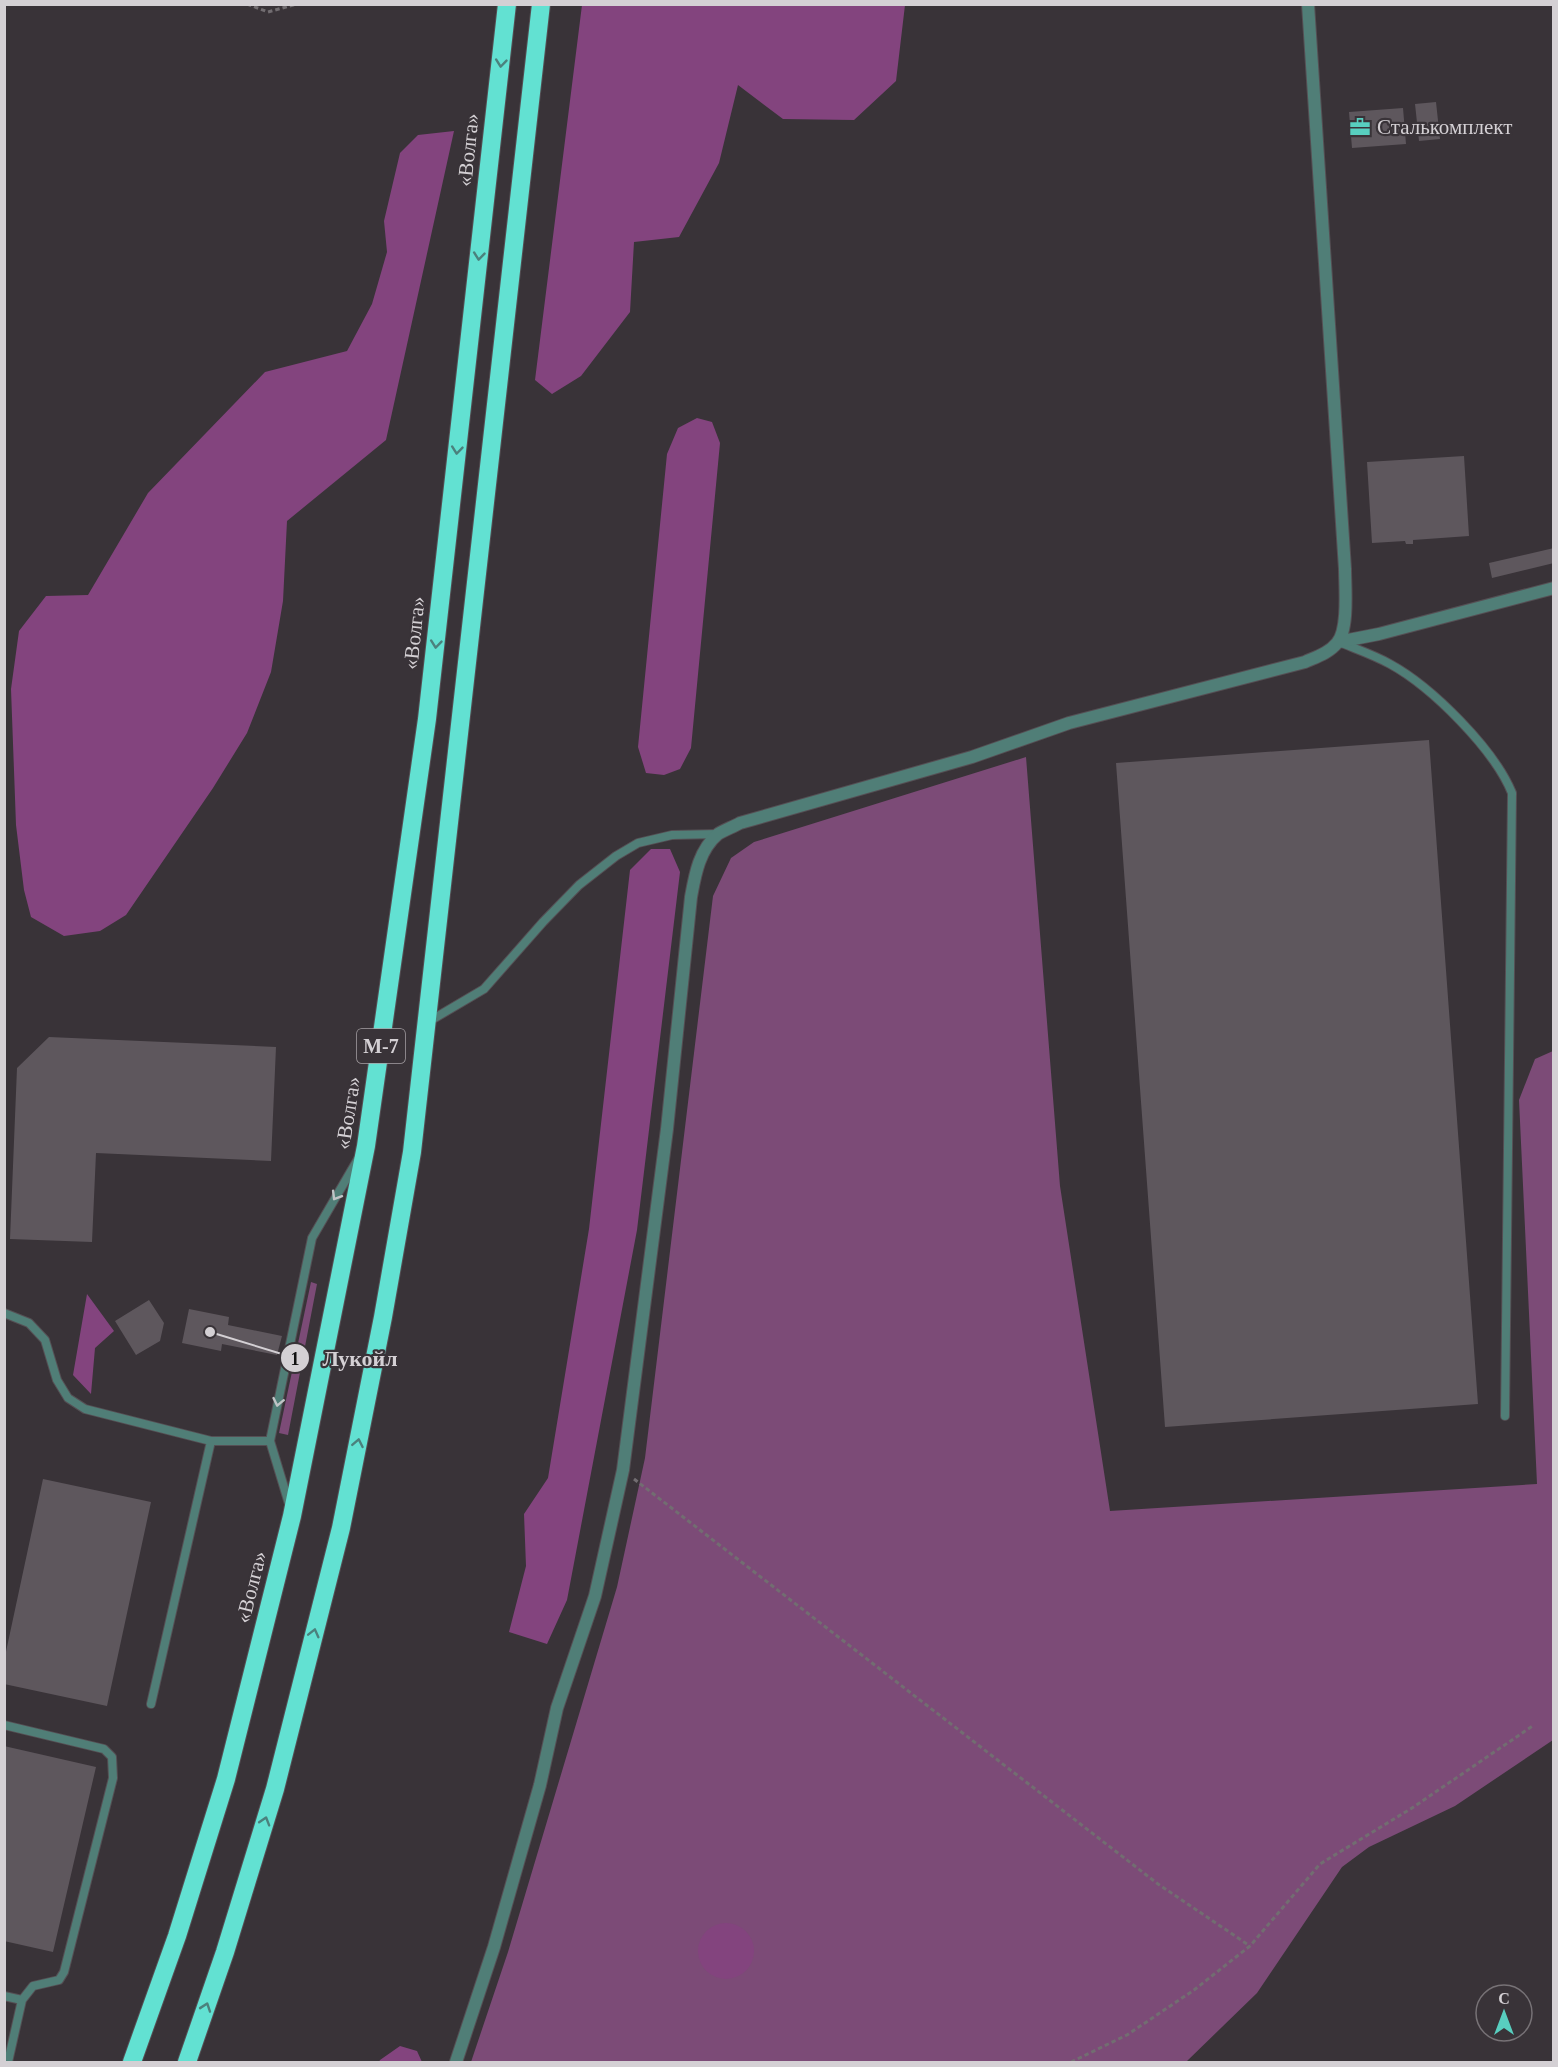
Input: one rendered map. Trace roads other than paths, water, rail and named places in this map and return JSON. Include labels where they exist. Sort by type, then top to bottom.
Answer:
[{"type":"highway","name":"«Волга»","points":[[132,2062],[177,1936],[226,1779],[292,1516],[366,1146],[428,719],[507,4]]},
{"type":"highway","name":"М-7","points":[[187,2062],[225,1952],[275,1789],[341,1528],[412,1152],[541,4]]},
{"type":"street","points":[[456,2062],[497,1937],[540,1785],[557,1708],[595,1596],[623,1470],[667,1129],[691,897],[702,855],[718,834],[740,824],[972,757],[1069,723],[1305,662],[1323,655],[1338,642],[1342,634],[1345,568],[1308,4]]},
{"type":"street","points":[[1338,642],[1379,634],[1554,588]]},
{"type":"lane","points":[[1338,642],[1389,663],[1412,678],[1447,708],[1486,750],[1505,777],[1512,794],[1505,1416]]},
{"type":"lane","points":[[428,1022],[484,989],[579,885],[616,856],[638,843],[672,835],[718,834]]},
{"type":"lane","points":[[292,1516],[270,1441],[312,1238],[366,1146]]},
{"type":"lane","points":[[4,1313],[29,1323],[45,1340],[57,1380],[68,1398],[85,1409],[212,1441],[270,1441]]},
{"type":"lane","points":[[151,1704],[212,1441]]},
{"type":"lane","points":[[4,1725],[104,1749],[112,1757],[113,1778],[64,1971],[59,1980],[33,1986],[22,2000],[8,2062]]},
{"type":"lane","points":[[4,1996],[22,2000]]},
{"type":"place","name":"Сталькомплект","points":[[1360,127]]},
{"type":"place","name":"Лукойл","points":[[210,1332]]}]
